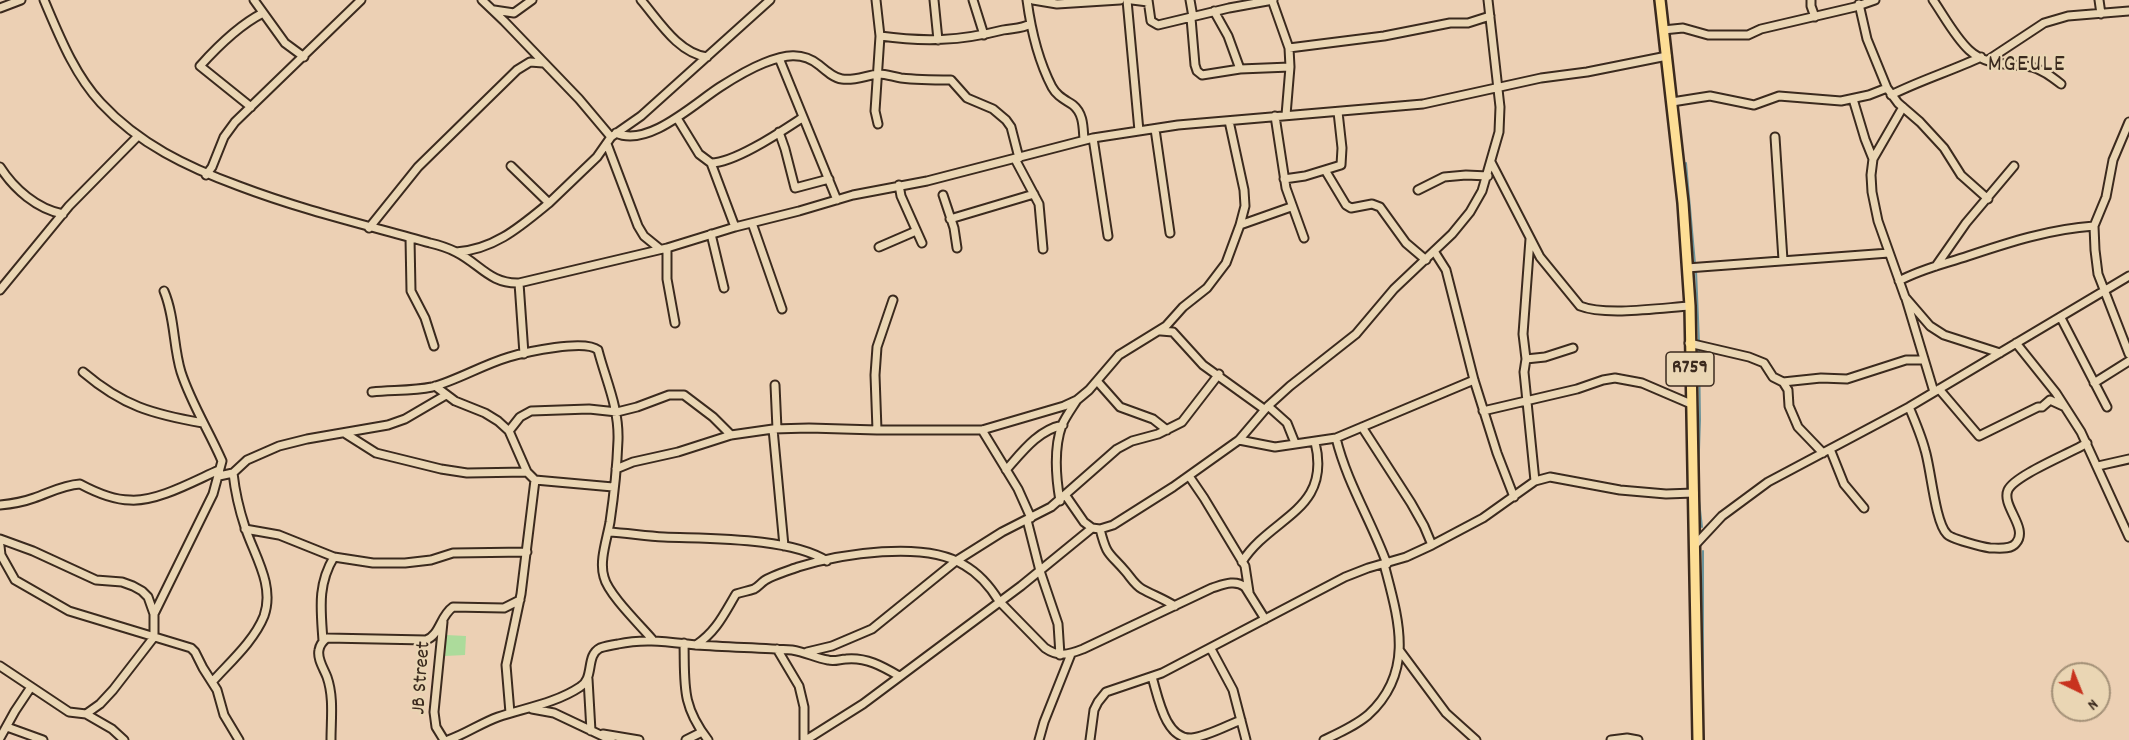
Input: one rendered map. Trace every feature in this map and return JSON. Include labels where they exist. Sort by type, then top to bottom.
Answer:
[{"type":"main road","name":"R759","points":[[1660,0],[1683,203],[1690,306],[1698,740]]},
{"type":"street","points":[[0,8],[21,0]]},
{"type":"street","points":[[44,0],[67,54],[99,101],[137,137],[207,175],[276,201],[369,228],[432,243],[456,252],[496,280],[506,283],[519,283],[663,249],[837,200],[899,185],[927,181],[1093,138],[1178,125],[1423,104],[1498,87],[1667,56]]},
{"type":"street","points":[[254,0],[285,43],[304,57]]},
{"type":"street","points":[[207,175],[224,137],[235,122],[304,57],[355,3],[361,0]]},
{"type":"street","points":[[482,0],[614,135],[638,136],[677,118],[737,76],[779,58],[795,55],[803,55],[811,59],[827,72],[842,79],[879,74],[924,80],[951,80],[967,98],[993,109],[1011,127],[1017,158],[1039,204],[1043,249]]},
{"type":"street","points":[[492,10],[514,13],[532,0]]},
{"type":"street","points":[[641,0],[674,39],[695,55],[707,57]]},
{"type":"street","points":[[456,252],[482,248],[513,232],[549,203],[597,157],[614,135],[641,116],[770,0]]},
{"type":"street","points":[[876,0],[880,36],[875,111],[878,124]]},
{"type":"street","points":[[934,0],[938,39]]},
{"type":"street","points":[[973,0],[984,35]]},
{"type":"street","points":[[1028,0],[1030,24],[1036,47],[1053,89],[1080,114],[1084,140]]},
{"type":"street","points":[[1033,0],[1057,4],[1120,0]]},
{"type":"street","points":[[1127,0],[1139,131]]},
{"type":"street","points":[[1132,0],[1148,1],[1150,18],[1156,25],[1272,0],[1289,48],[1290,67],[1286,116]]},
{"type":"street","points":[[1190,0],[1195,65],[1200,74],[1240,69],[1290,67]]},
{"type":"street","points":[[777,649],[799,686],[804,707],[807,739],[862,704],[1096,529],[1113,525],[1239,440],[1266,408],[1290,386],[1356,334],[1394,289],[1426,260],[1470,212],[1482,192],[1499,132],[1500,107],[1488,0]]},
{"type":"street","points":[[1811,0],[1815,17]]},
{"type":"street","points":[[1663,30],[1683,28],[1708,35],[1748,35],[1761,28],[1815,17],[1875,0]]},
{"type":"street","points":[[1933,0],[1969,51],[1984,59],[2005,65],[2031,67],[2043,71],[2061,84]]},
{"type":"street","points":[[2099,0],[2101,14]]},
{"type":"street","points":[[1859,4],[1867,39],[1889,92],[1944,148],[1961,175],[1988,199]]},
{"type":"street","points":[[1214,11],[1228,36],[1240,69]]},
{"type":"street","points":[[1672,102],[1710,96],[1754,105],[1779,96],[1841,101],[1889,92],[1984,59],[2044,23],[2068,16],[2129,11]]},
{"type":"street","points":[[251,106],[200,66],[238,29],[263,13]]},
{"type":"street","points":[[1289,48],[1375,38],[1450,23],[1468,23],[1490,16]]},
{"type":"street","points":[[880,36],[899,39],[938,39],[984,35],[1030,24]]},
{"type":"street","points":[[779,58],[837,200]]},
{"type":"street","points":[[369,228],[418,167],[517,70],[530,62],[543,63]]},
{"type":"street","points":[[1853,99],[1873,159]]},
{"type":"street","points":[[1902,107],[1873,159],[1872,192],[1878,221],[1905,297],[1923,360],[1936,390],[1979,436],[2038,407],[2042,408],[2050,399],[2065,407]]},
{"type":"street","points":[[1284,179],[1336,168],[1342,164],[1338,112]]},
{"type":"street","points":[[1275,117],[1284,179],[1291,207],[1304,238]]},
{"type":"street","points":[[677,118],[699,154],[711,163],[735,227]]},
{"type":"street","points":[[711,163],[725,161],[802,118]]},
{"type":"street","points":[[1175,606],[1160,596],[1140,588],[1108,554],[1096,529],[1084,522],[1063,498],[1057,482],[1057,464],[1063,425],[1077,400],[1119,355],[1160,331],[1183,307],[1207,288],[1226,263],[1245,206],[1244,190],[1228,121]]},
{"type":"street","points":[[2129,122],[2113,160],[2106,197],[2094,226],[2094,250],[2098,274],[2129,354]]},
{"type":"street","points":[[1155,129],[1170,233]]},
{"type":"street","points":[[779,132],[795,188],[829,179]]},
{"type":"street","points":[[0,290],[63,214],[137,137]]},
{"type":"street","points":[[1775,137],[1782,260]]},
{"type":"street","points":[[1093,138],[1108,236]]},
{"type":"street","points":[[607,144],[638,226],[644,236],[663,249],[675,324]]},
{"type":"street","points":[[1491,162],[1546,264],[1580,306],[1589,310],[1632,311],[1690,306]]},
{"type":"street","points":[[511,166],[549,203]]},
{"type":"street","points":[[1936,266],[1966,223],[2014,166]]},
{"type":"street","points":[[0,167],[19,190],[44,207],[63,214]]},
{"type":"street","points":[[1325,170],[1346,205],[1351,208],[1372,204],[1380,207],[1406,243],[1426,260]]},
{"type":"street","points":[[1418,190],[1444,177],[1488,176]]},
{"type":"street","points":[[899,185],[901,196],[922,243]]},
{"type":"street","points":[[950,219],[1034,194]]},
{"type":"street","points":[[943,195],[957,248]]},
{"type":"street","points":[[1240,225],[1291,207]]},
{"type":"street","points":[[752,223],[782,309]]},
{"type":"street","points":[[1899,280],[1920,269],[1936,266],[2015,240],[2065,228],[2094,226]]},
{"type":"street","points":[[879,247],[916,231]]},
{"type":"street","points":[[711,234],[724,288]]},
{"type":"street","points":[[1530,237],[1523,334],[1526,359],[1524,372],[1535,481]]},
{"type":"street","points":[[410,238],[411,291],[425,318],[434,346]]},
{"type":"street","points":[[1434,251],[1446,270],[1474,381],[1514,497]]},
{"type":"street","points":[[1687,268],[1889,253]]},
{"type":"street","points":[[1695,545],[1722,516],[1750,494],[1795,466],[1909,407],[2129,276]]},
{"type":"street","points":[[519,283],[524,354]]},
{"type":"street","points":[[154,614],[213,494],[222,461],[181,371],[172,318],[164,291]]},
{"type":"street","points":[[1905,297],[1930,326],[1944,335],[2000,352]]},
{"type":"street","points":[[877,430],[875,375],[877,347],[893,300]]},
{"type":"street","points":[[2061,318],[2107,407]]},
{"type":"street","points":[[1160,331],[1173,332],[1203,365],[1287,423],[1295,443]]},
{"type":"street","points":[[2016,343],[2065,407],[2087,443],[2129,537]]},
{"type":"street","points":[[1689,344],[1749,357],[1764,363],[1773,377],[1783,382],[1788,390],[1789,406],[1798,427],[1827,451],[1844,484],[1863,508]]},
{"type":"street","points":[[372,392],[435,386],[510,356],[575,345],[595,347],[606,372],[616,412],[618,437],[603,565],[604,578],[609,588],[652,639]]},
{"type":"street","points":[[1526,359],[1545,357],[1573,348]]},
{"type":"street","points":[[1783,382],[1821,378],[1848,379],[1906,360],[1923,360]]},
{"type":"street","points":[[2094,383],[2129,362]]},
{"type":"street","points":[[83,372],[106,391],[136,407],[204,423]]},
{"type":"street","points":[[595,732],[589,715],[588,679],[592,657],[602,647],[634,640],[652,639],[696,645],[807,652],[822,650],[872,629],[956,561],[1063,498],[1117,448],[1167,430],[1182,422],[1219,375]]},
{"type":"street","points":[[1484,411],[1615,378],[1642,383],[1691,404]]},
{"type":"street","points":[[1097,381],[1120,407],[1153,419],[1167,430]]},
{"type":"street","points":[[1239,440],[1275,447],[1336,438],[1474,381]]},
{"type":"street","points":[[775,385],[775,429],[784,546]]},
{"type":"street","points":[[435,386],[455,401],[485,413],[509,431],[527,472],[535,480],[613,487]]},
{"type":"street","points":[[0,505],[34,498],[74,484],[80,484],[122,500],[133,501],[180,488],[219,473],[232,473],[247,460],[279,446],[388,425],[405,419],[446,395]]},
{"type":"street","points":[[509,431],[520,417],[531,411],[589,409],[616,412],[669,395],[684,395],[713,417],[731,435]]},
{"type":"street","points":[[616,469],[633,462],[678,452],[731,435],[775,429],[831,427],[877,430],[982,430],[1064,406],[1077,400]]},
{"type":"street","points":[[1909,407],[1922,436],[1941,524],[1949,536],[1976,546],[2005,548],[2015,545],[2018,541],[2019,530],[2007,496],[2008,490],[2033,471],[2087,443]]},
{"type":"street","points":[[1006,470],[1025,448],[1043,433],[1053,427],[1063,425]]},
{"type":"street","points":[[1362,427],[1411,503],[1432,545]]},
{"type":"street","points":[[982,430],[1018,489],[1029,519],[1040,571],[1058,624],[1060,655]]},
{"type":"street","points":[[346,434],[376,453],[441,469],[467,473],[527,472]]},
{"type":"street","points":[[1324,740],[1353,726],[1376,707],[1395,673],[1400,651],[1397,612],[1377,536],[1347,477],[1336,438]]},
{"type":"street","points":[[1242,562],[1257,542],[1290,516],[1312,490],[1318,479],[1320,465],[1315,442]]},
{"type":"street","points":[[2098,466],[2129,459]]},
{"type":"street","points":[[213,681],[249,640],[264,615],[267,593],[261,565],[245,529],[232,473]]},
{"type":"street","points":[[1188,476],[1204,498],[1242,562],[1248,578],[1249,592]]},
{"type":"street","points":[[1090,740],[1094,711],[1106,692],[1152,676],[1211,649],[1345,577],[1432,545],[1483,518],[1535,481],[1550,477],[1620,490],[1666,494],[1694,493]]},
{"type":"street","points":[[510,713],[506,665],[520,600],[535,480]]},
{"type":"street","points":[[245,529],[279,535],[334,557],[373,563],[430,560],[453,553],[527,552]]},
{"type":"street","points":[[608,532],[708,538],[784,546],[815,553],[827,561]]},
{"type":"street","points":[[0,539],[33,551],[96,580],[111,580],[133,586],[148,597],[154,614],[154,637],[113,690],[100,704],[86,714]]},
{"type":"street","points":[[0,546],[1,555],[9,573],[22,585],[69,611],[191,648],[213,681],[224,715],[239,740]]},
{"type":"street","points":[[696,645],[707,638],[723,619],[736,594],[757,588],[765,579],[798,567],[872,552],[934,553],[964,565],[993,591],[999,601],[1045,648],[1060,655],[1071,654],[1212,588],[1232,583],[1241,584],[1249,592],[1265,619]]},
{"type":"street","points":[[331,740],[331,696],[319,655],[323,641],[321,587],[334,557]]},
{"type":"street","points":[[323,641],[333,637],[426,640],[434,636],[444,616],[453,607],[504,608],[520,600]]},
{"type":"street","points":[[504,608],[516,620]]},
{"type":"street","name":"JB Street","points":[[444,616],[434,712],[436,727],[446,740]]},
{"type":"street","points":[[684,643],[685,693],[689,709],[708,740]]},
{"type":"street","points":[[1211,649],[1228,678],[1246,740]]},
{"type":"street","points":[[1400,651],[1446,713],[1476,740]]},
{"type":"street","points":[[807,652],[825,660],[846,658],[873,662],[899,676]]},
{"type":"street","points":[[1039,740],[1071,654]]},
{"type":"street","points":[[0,666],[69,712],[86,714],[112,729],[124,740]]},
{"type":"street","points":[[1152,676],[1166,720],[1173,733],[1183,738],[1193,738],[1241,720]]},
{"type":"street","points":[[446,740],[510,713],[529,709],[580,688],[588,679]]},
{"type":"street","points":[[0,738],[31,687]]},
{"type":"street","points":[[529,709],[554,713],[611,740]]},
{"type":"street","points":[[7,727],[43,740]]},
{"type":"street","points":[[595,732],[639,740]]},
{"type":"street","points":[[686,740],[702,732]]},
{"type":"street","points":[[1611,740],[1627,738],[1638,740]]},
{"type":"green space","points":[[446,635],[466,636],[465,655],[445,656]]},
{"type":"waterway","points":[[1686,163],[1695,264]]},
{"type":"waterway","points":[[1696,270],[1699,342]]},
{"type":"waterway","points":[[1698,480],[1699,348]]},
{"type":"waterway","points":[[1698,492],[1702,527]]},
{"type":"waterway","points":[[1703,551],[1703,740]]},
{"type":"district","name":"MGEULE","points":[[2027,67]]}]
